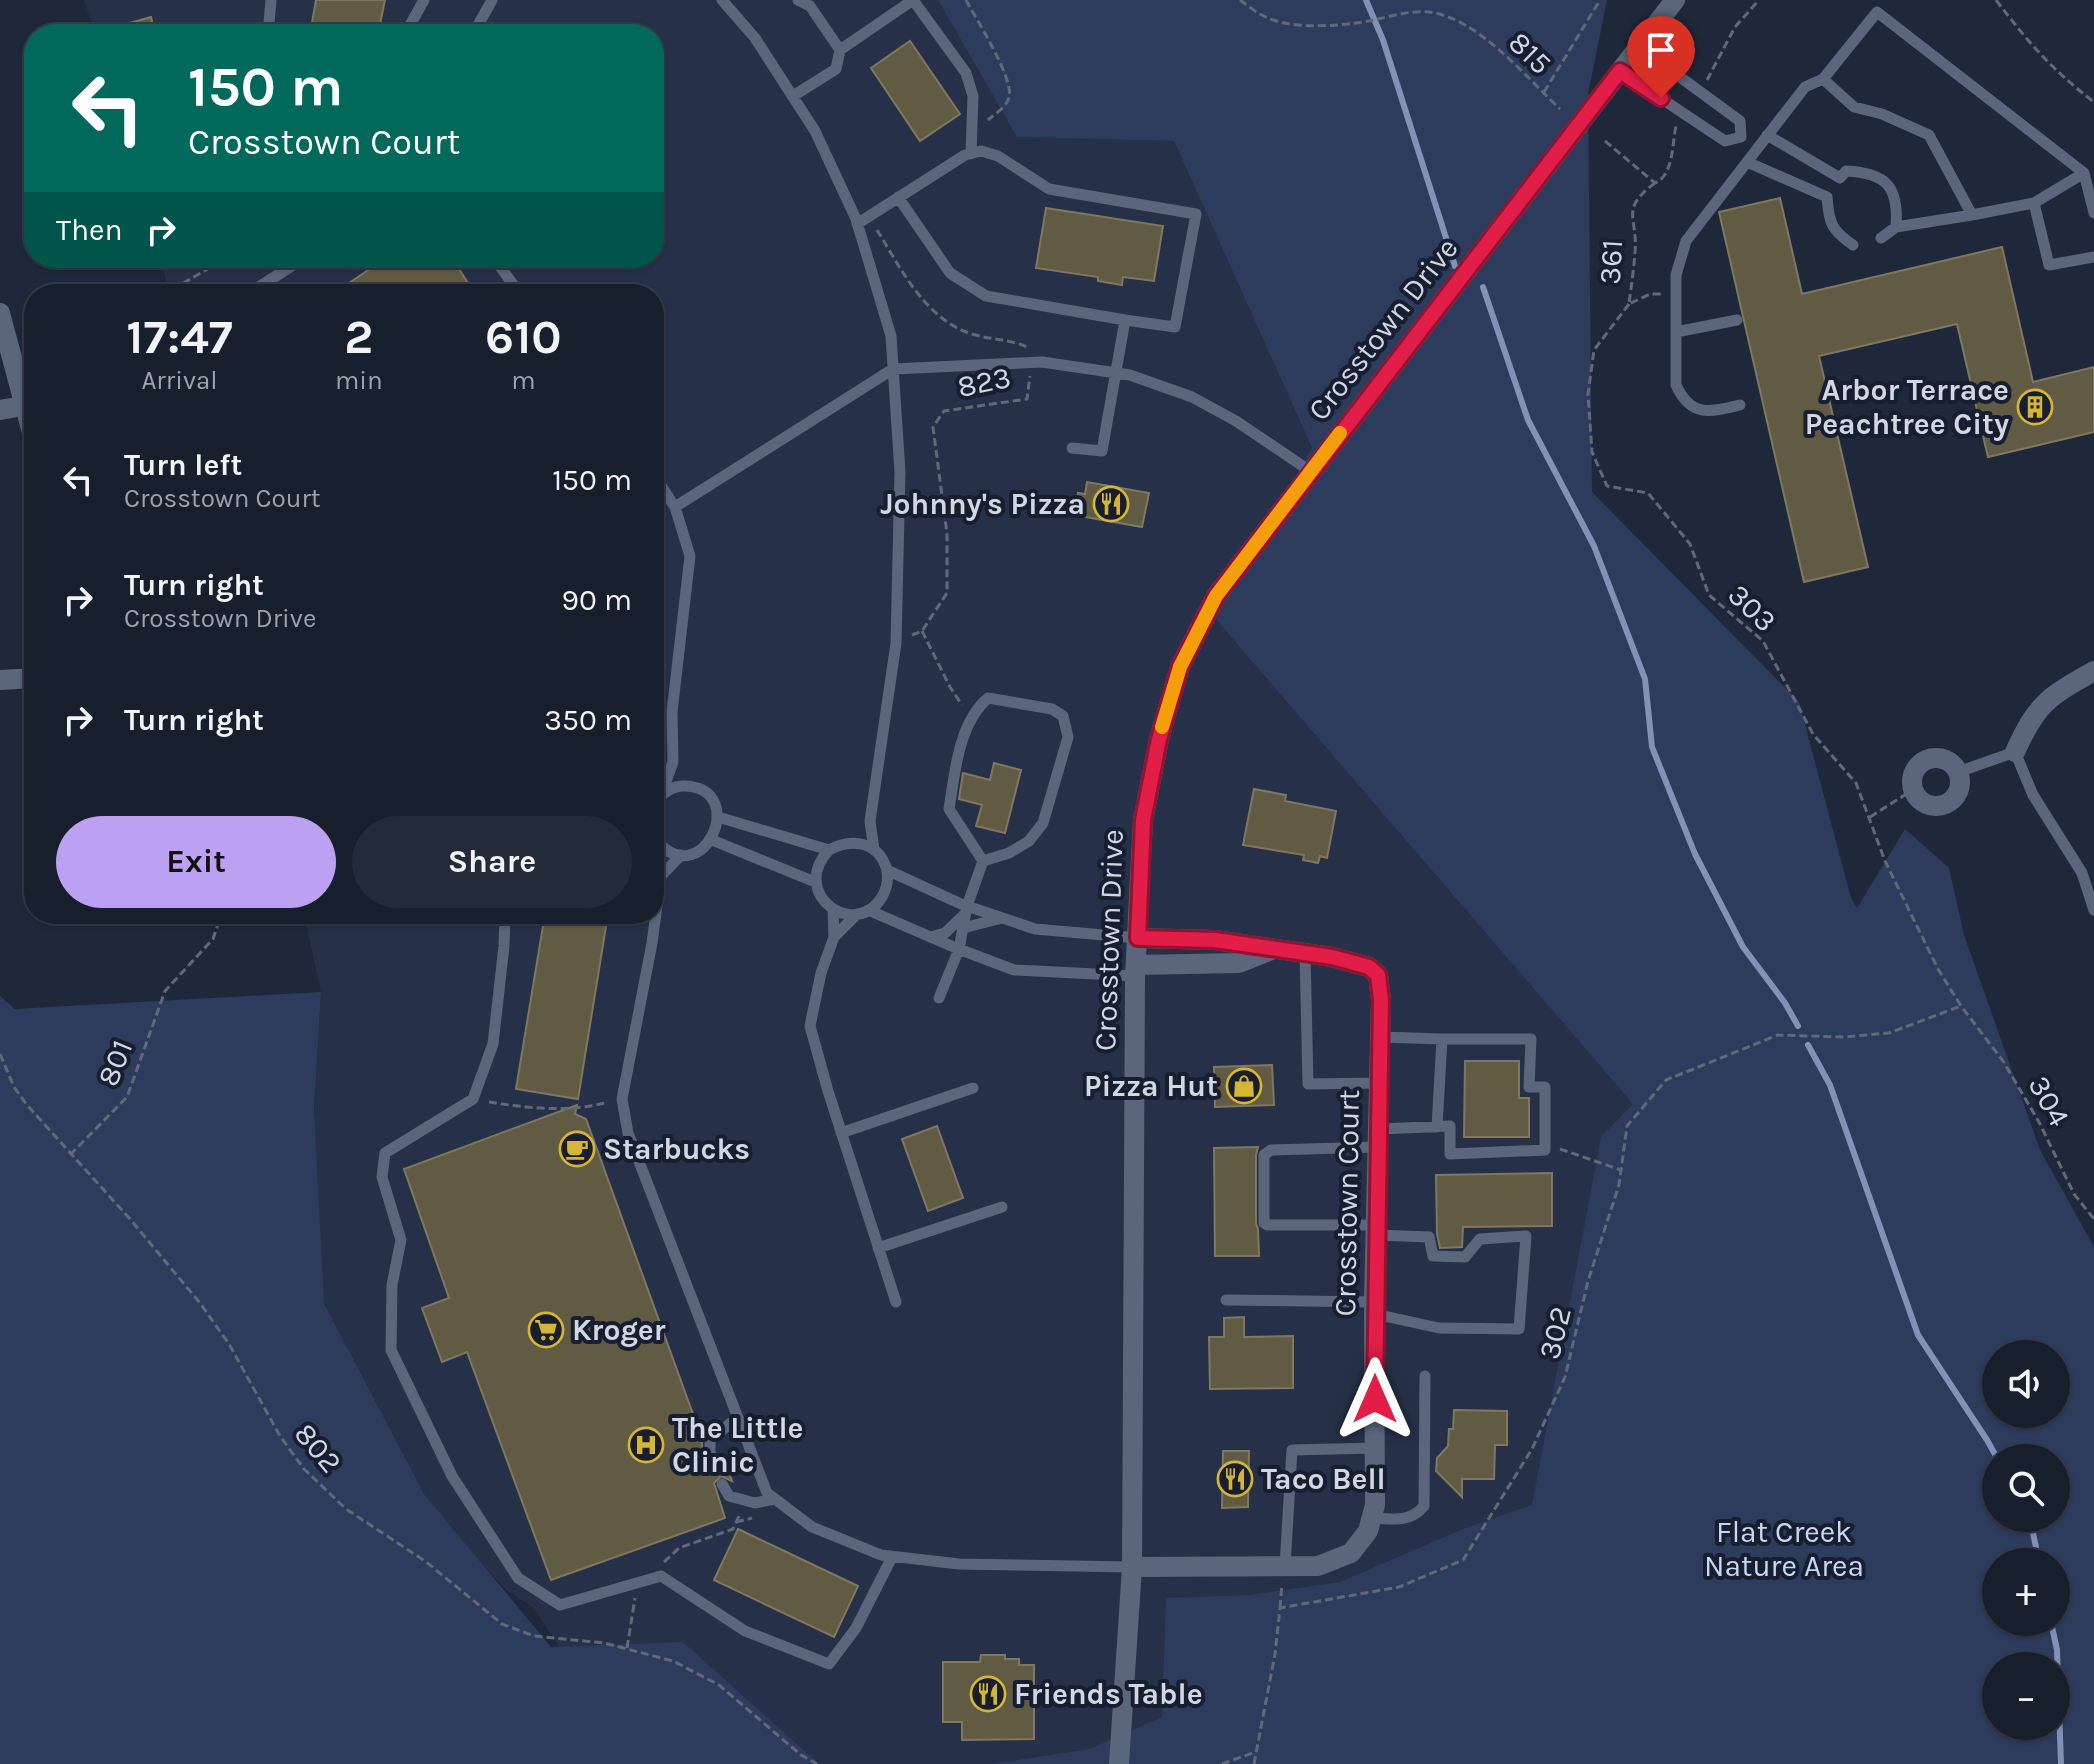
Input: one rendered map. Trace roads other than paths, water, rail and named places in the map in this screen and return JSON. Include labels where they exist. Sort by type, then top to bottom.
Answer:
[{"type":"street","name":"Crosstown Drive","points":[[1119,1764],[1132,1567],[1135,970],[1143,820],[1159,739],[1180,667],[1216,596],[1675,0]]},
{"type":"street","points":[[0,313],[24,409]]},
{"type":"street","points":[[0,410],[23,406]]},
{"type":"street","points":[[2015,752],[2034,713],[2052,694],[2094,671]]},
{"type":"street","points":[[0,680],[24,679]]},
{"type":"street","points":[[1932,759],[1947,761],[1958,772],[1960,787],[1952,800],[1945,804],[1930,805],[1922,801],[1914,789],[1913,781],[1918,767],[1932,759]]},
{"type":"street","name":"Crosstown Court","points":[[1132,1567],[1318,1566],[1351,1553],[1368,1531],[1375,1505],[1374,1308],[1381,1000],[1378,975],[1369,967],[1305,953],[1215,940],[1138,938]]},
{"type":"street","name":"Crosstown Court","points":[[1135,970],[1239,963],[1274,949]]},
{"type":"lane","points":[[269,24],[271,0]]},
{"type":"lane","points":[[411,24],[424,0]]},
{"type":"lane","points":[[479,24],[492,0]]},
{"type":"lane","points":[[722,0],[755,38],[815,131],[857,224],[891,336],[900,472],[896,643],[870,821],[874,850]]},
{"type":"lane","points":[[798,0],[810,6],[840,50]]},
{"type":"lane","points":[[793,96],[836,69],[840,50],[913,0],[966,73],[973,96],[971,154]]},
{"type":"lane","points":[[1740,405],[1706,413],[1683,401],[1676,385],[1676,275],[1686,241],[1805,87],[1823,79],[1877,12],[2084,173],[2094,213]]},
{"type":"lane","points":[[1639,47],[1740,121],[1741,137]]},
{"type":"lane","points":[[1620,71],[1725,141],[1741,137],[1757,148]]},
{"type":"lane","points":[[1823,79],[1854,107],[1882,114],[1929,135],[1972,215]]},
{"type":"lane","points":[[1767,135],[1840,178]]},
{"type":"lane","points":[[857,224],[898,197],[971,154],[981,151],[998,156],[1049,189],[1196,214],[1175,327],[986,296],[950,273],[898,197]]},
{"type":"lane","points":[[1747,162],[1827,197]]},
{"type":"lane","points":[[1853,245],[1839,235],[1829,222],[1827,197],[1846,171],[1872,172],[1888,185],[1897,208],[1896,227]]},
{"type":"lane","points":[[1881,238],[1896,227],[2034,203],[2084,173]]},
{"type":"lane","points":[[2034,203],[2049,265],[2094,257]]},
{"type":"lane","points":[[264,284],[288,268]]},
{"type":"lane","points":[[1072,448],[1102,451],[1125,320]]},
{"type":"lane","points":[[1676,332],[1737,320]]},
{"type":"lane","points":[[675,507],[893,369],[1033,362],[1130,375],[1192,397],[1236,421],[1310,471]]},
{"type":"lane","points":[[664,490],[675,507],[690,556],[672,712],[673,762],[664,783]]},
{"type":"lane","points":[[988,698],[1052,709],[1063,716],[1068,737],[1043,823],[1029,841],[1009,853],[983,861],[949,809],[956,766],[971,717],[988,698]]},
{"type":"lane","points":[[1958,772],[2015,752],[2033,795],[2082,873],[2094,910]]},
{"type":"lane","points":[[673,762],[685,786]]},
{"type":"lane","points":[[664,793],[685,786],[704,792],[711,799],[718,817],[712,840],[703,848],[681,855],[664,873]]},
{"type":"lane","points":[[718,817],[829,850]]},
{"type":"lane","points":[[852,842],[870,821]]},
{"type":"lane","points":[[712,840],[815,882]]},
{"type":"lane","points":[[834,937],[863,912],[884,893],[887,870],[882,859],[874,850],[852,842],[829,850],[821,859],[815,882],[824,902],[833,909],[863,912],[1014,970],[1135,970]]},
{"type":"lane","points":[[664,846],[681,855]]},
{"type":"lane","points":[[939,998],[959,949],[966,910],[983,861]]},
{"type":"lane","points":[[887,870],[966,910],[1035,929],[1138,938]]},
{"type":"lane","points":[[833,909],[834,937],[821,973],[810,1026],[896,1302]]},
{"type":"lane","points":[[930,937],[945,933],[966,910]]},
{"type":"lane","points":[[963,928],[1003,918]]},
{"type":"lane","points":[[505,924],[493,1044],[473,1099],[385,1153],[382,1177],[401,1240],[392,1285],[391,1350],[452,1476],[518,1578],[560,1605],[661,1576],[745,1631],[829,1664],[856,1628],[892,1557]]},
{"type":"lane","points":[[655,924],[622,1099],[628,1133],[767,1493],[812,1527],[881,1555],[959,1564],[1132,1567]]},
{"type":"lane","points":[[1305,953],[1308,1084],[1380,1083]]},
{"type":"lane","points":[[1226,1300],[1374,1308],[1439,1328],[1519,1329],[1526,1236],[1480,1239],[1465,1257],[1433,1256],[1429,1237],[1377,1230],[1264,1223],[1264,1155],[1271,1150],[1379,1138],[1450,1126],[1450,1154],[1545,1150],[1545,1087],[1529,1087],[1531,1039],[1380,1037]]},
{"type":"lane","points":[[1437,1127],[1442,1039]]},
{"type":"lane","points":[[841,1133],[973,1088]]},
{"type":"lane","points":[[878,1248],[1002,1207]]},
{"type":"lane","points":[[1372,1518],[1400,1520],[1416,1516],[1424,1506],[1425,1376]]},
{"type":"lane","points":[[714,1463],[710,1440],[737,1418]]},
{"type":"lane","points":[[1285,1566],[1292,1450],[1375,1448]]},
{"type":"lane","points":[[722,1484],[729,1496],[755,1503],[775,1499]]},
{"type":"waterway","points":[[1366,0],[1383,40],[1455,266]]},
{"type":"waterway","points":[[1483,287],[1528,420],[1594,546],[1645,679],[1652,747],[1695,854],[1743,947],[1785,1003],[1798,1026]]},
{"type":"waterway","points":[[1808,1045],[1830,1085],[1918,1335],[1989,1444]]},
{"type":"waterway","points":[[2033,1532],[2036,1548]]},
{"type":"waterway","points":[[2054,1636],[2061,1764]]},
{"type":"place","name":"Arbor Terrace Peachtree City","points":[[2035,407]]},
{"type":"place","name":"Johnny's Pizza","points":[[1111,504]]},
{"type":"place","name":"Pizza Hut","points":[[1244,1086]]},
{"type":"place","name":"Starbucks","points":[[577,1149]]},
{"type":"place","name":"Kroger","points":[[546,1330]]},
{"type":"place","name":"The Little Clinic","points":[[646,1445]]},
{"type":"place","name":"Taco Bell","points":[[1235,1479]]},
{"type":"place","name":"Friends Table","points":[[988,1694]]},
{"type":"park label","name":"Flat Creek Nature Area","points":[[1784,1549]]}]
